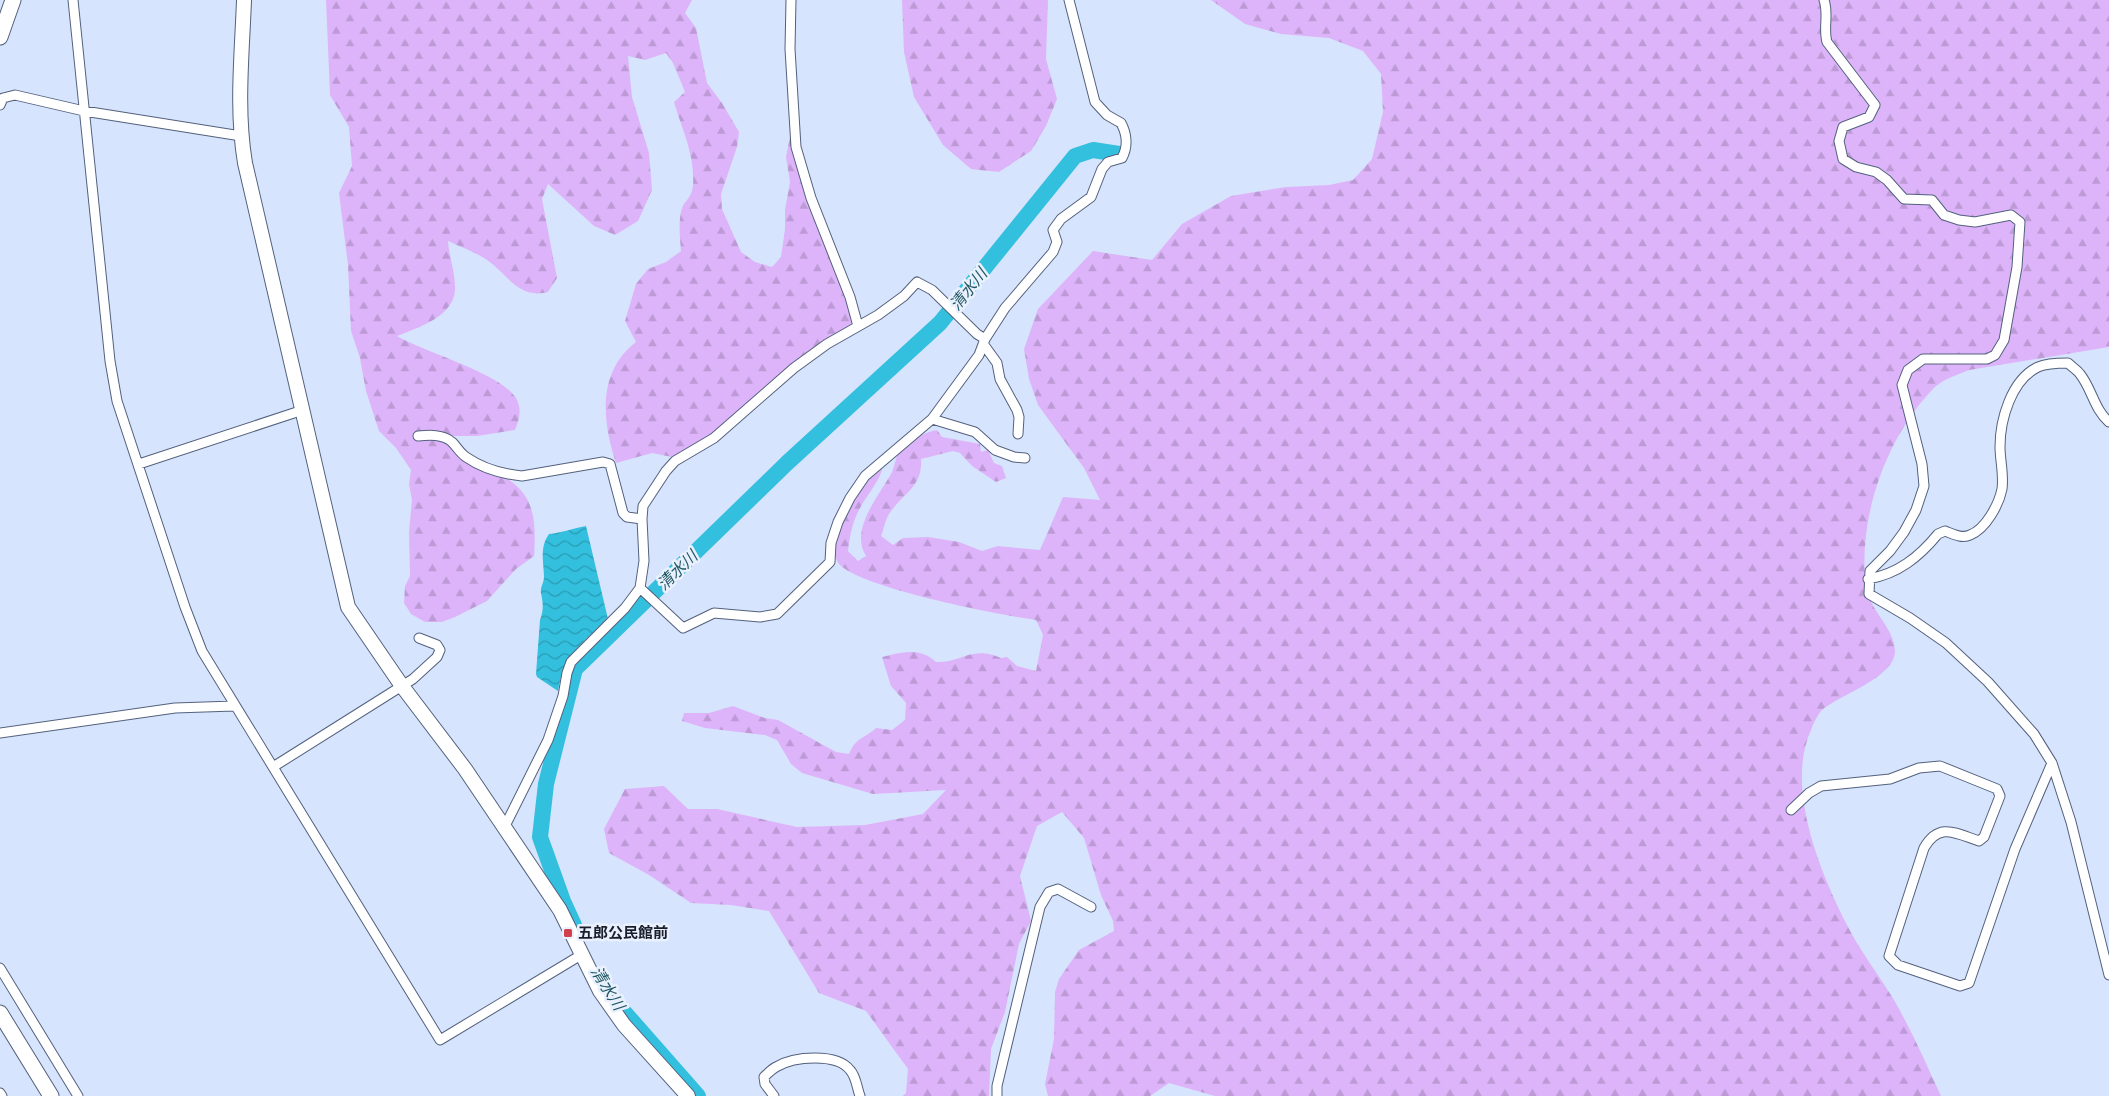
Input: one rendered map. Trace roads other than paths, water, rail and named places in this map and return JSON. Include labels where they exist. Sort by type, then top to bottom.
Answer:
[{"type":"main road","points":[[0,37],[13,0]]},
{"type":"main road","points":[[0,1013],[51,1096]]},
{"type":"street","points":[[73,0],[110,361],[117,401],[202,651],[440,1040],[581,955]]},
{"type":"street","points":[[244,0],[239,100],[241,136],[246,170],[348,607],[402,686],[465,769],[560,910],[600,991],[624,1025],[688,1096]]},
{"type":"street","points":[[791,0],[790,49],[796,147],[811,198],[850,297],[858,326]]},
{"type":"street","points":[[640,588],[683,628],[714,613],[760,616],[777,614],[830,562],[831,543],[838,522],[850,498],[865,476],[932,419],[979,355],[984,342],[1005,308],[1053,252],[1057,242],[1053,230],[1062,218],[1091,198],[1102,168],[1108,162],[1122,158],[1126,152],[1126,139],[1121,123],[1107,114],[1095,102],[1069,0]]},
{"type":"street","points":[[1824,0],[1828,10],[1825,35],[1827,42],[1876,105],[1869,116],[1843,127],[1839,140],[1844,159],[1856,167],[1876,172],[1887,180],[1904,199],[1932,200],[1944,216],[1975,222],[2011,215],[2020,222],[2017,267],[2004,340],[1995,355],[1986,359],[1923,359],[1908,370],[1902,385],[1922,464],[1924,486],[1916,510],[1904,532],[1890,552],[1870,571],[1868,579],[1869,594],[1875,600],[1910,618],[1946,643],[1988,682],[2034,734],[2052,763],[2071,822],[2109,975]]},
{"type":"street","points":[[0,105],[2,98],[15,95],[84,111],[241,136]]},
{"type":"street","points":[[504,828],[548,740],[563,696],[567,672],[571,662],[625,608],[640,588],[644,561],[643,506],[666,470],[675,461],[714,438],[794,368],[904,296],[917,282],[932,290],[984,342],[997,363],[1000,379],[1017,410],[1019,416],[1018,434]]},
{"type":"street","points":[[1868,579],[1885,577],[1906,565],[1938,534],[1945,531],[1960,536],[1970,535],[1980,529],[1996,508],[2002,488],[2000,445],[2010,400],[2026,375],[2038,367],[2068,363],[2081,375],[2092,400],[2103,417],[2109,422]]},
{"type":"street","points":[[139,464],[303,410]]},
{"type":"street","points":[[932,419],[975,432],[995,450],[1014,457],[1025,458]]},
{"type":"street","points":[[418,436],[431,434],[447,439],[466,457],[510,475],[522,476],[603,462],[610,464],[623,513],[627,517],[642,519]]},
{"type":"street","points":[[273,767],[402,686],[427,667],[440,650],[436,645],[419,638]]},
{"type":"street","points":[[0,733],[175,708],[234,706]]},
{"type":"street","points":[[1792,810],[1809,793],[1821,786],[1890,779],[1920,768],[1940,766],[1998,789],[2000,796],[1984,837],[1978,842],[1943,831],[1934,833],[1929,839],[1924,848],[1889,956],[1898,965],[1960,986],[1969,984],[2012,858],[2052,763]]},
{"type":"street","points":[[997,1096],[997,1086],[1040,906],[1048,892],[1058,889],[1091,907]]},
{"type":"street","points":[[0,968],[78,1096]]},
{"type":"street","points":[[774,1096],[765,1084],[764,1077],[777,1066],[790,1062],[821,1058],[838,1060],[850,1070],[860,1096]]},
{"type":"water","points":[[586,526],[608,619],[582,643],[570,659],[561,678],[558,691],[537,677],[536,674],[540,620],[543,610],[541,591],[544,577],[543,550],[549,534]]},
{"type":"waterway","name":"清水川","points":[[574,925],[563,901],[540,837],[546,784],[575,669],[787,463],[940,323],[1075,156],[1093,150],[1119,154]]},
{"type":"waterway","name":"清水川","points":[[610,996],[698,1096]]},
{"type":"place","name":"五郎公民館前","points":[[568,933]]}]
